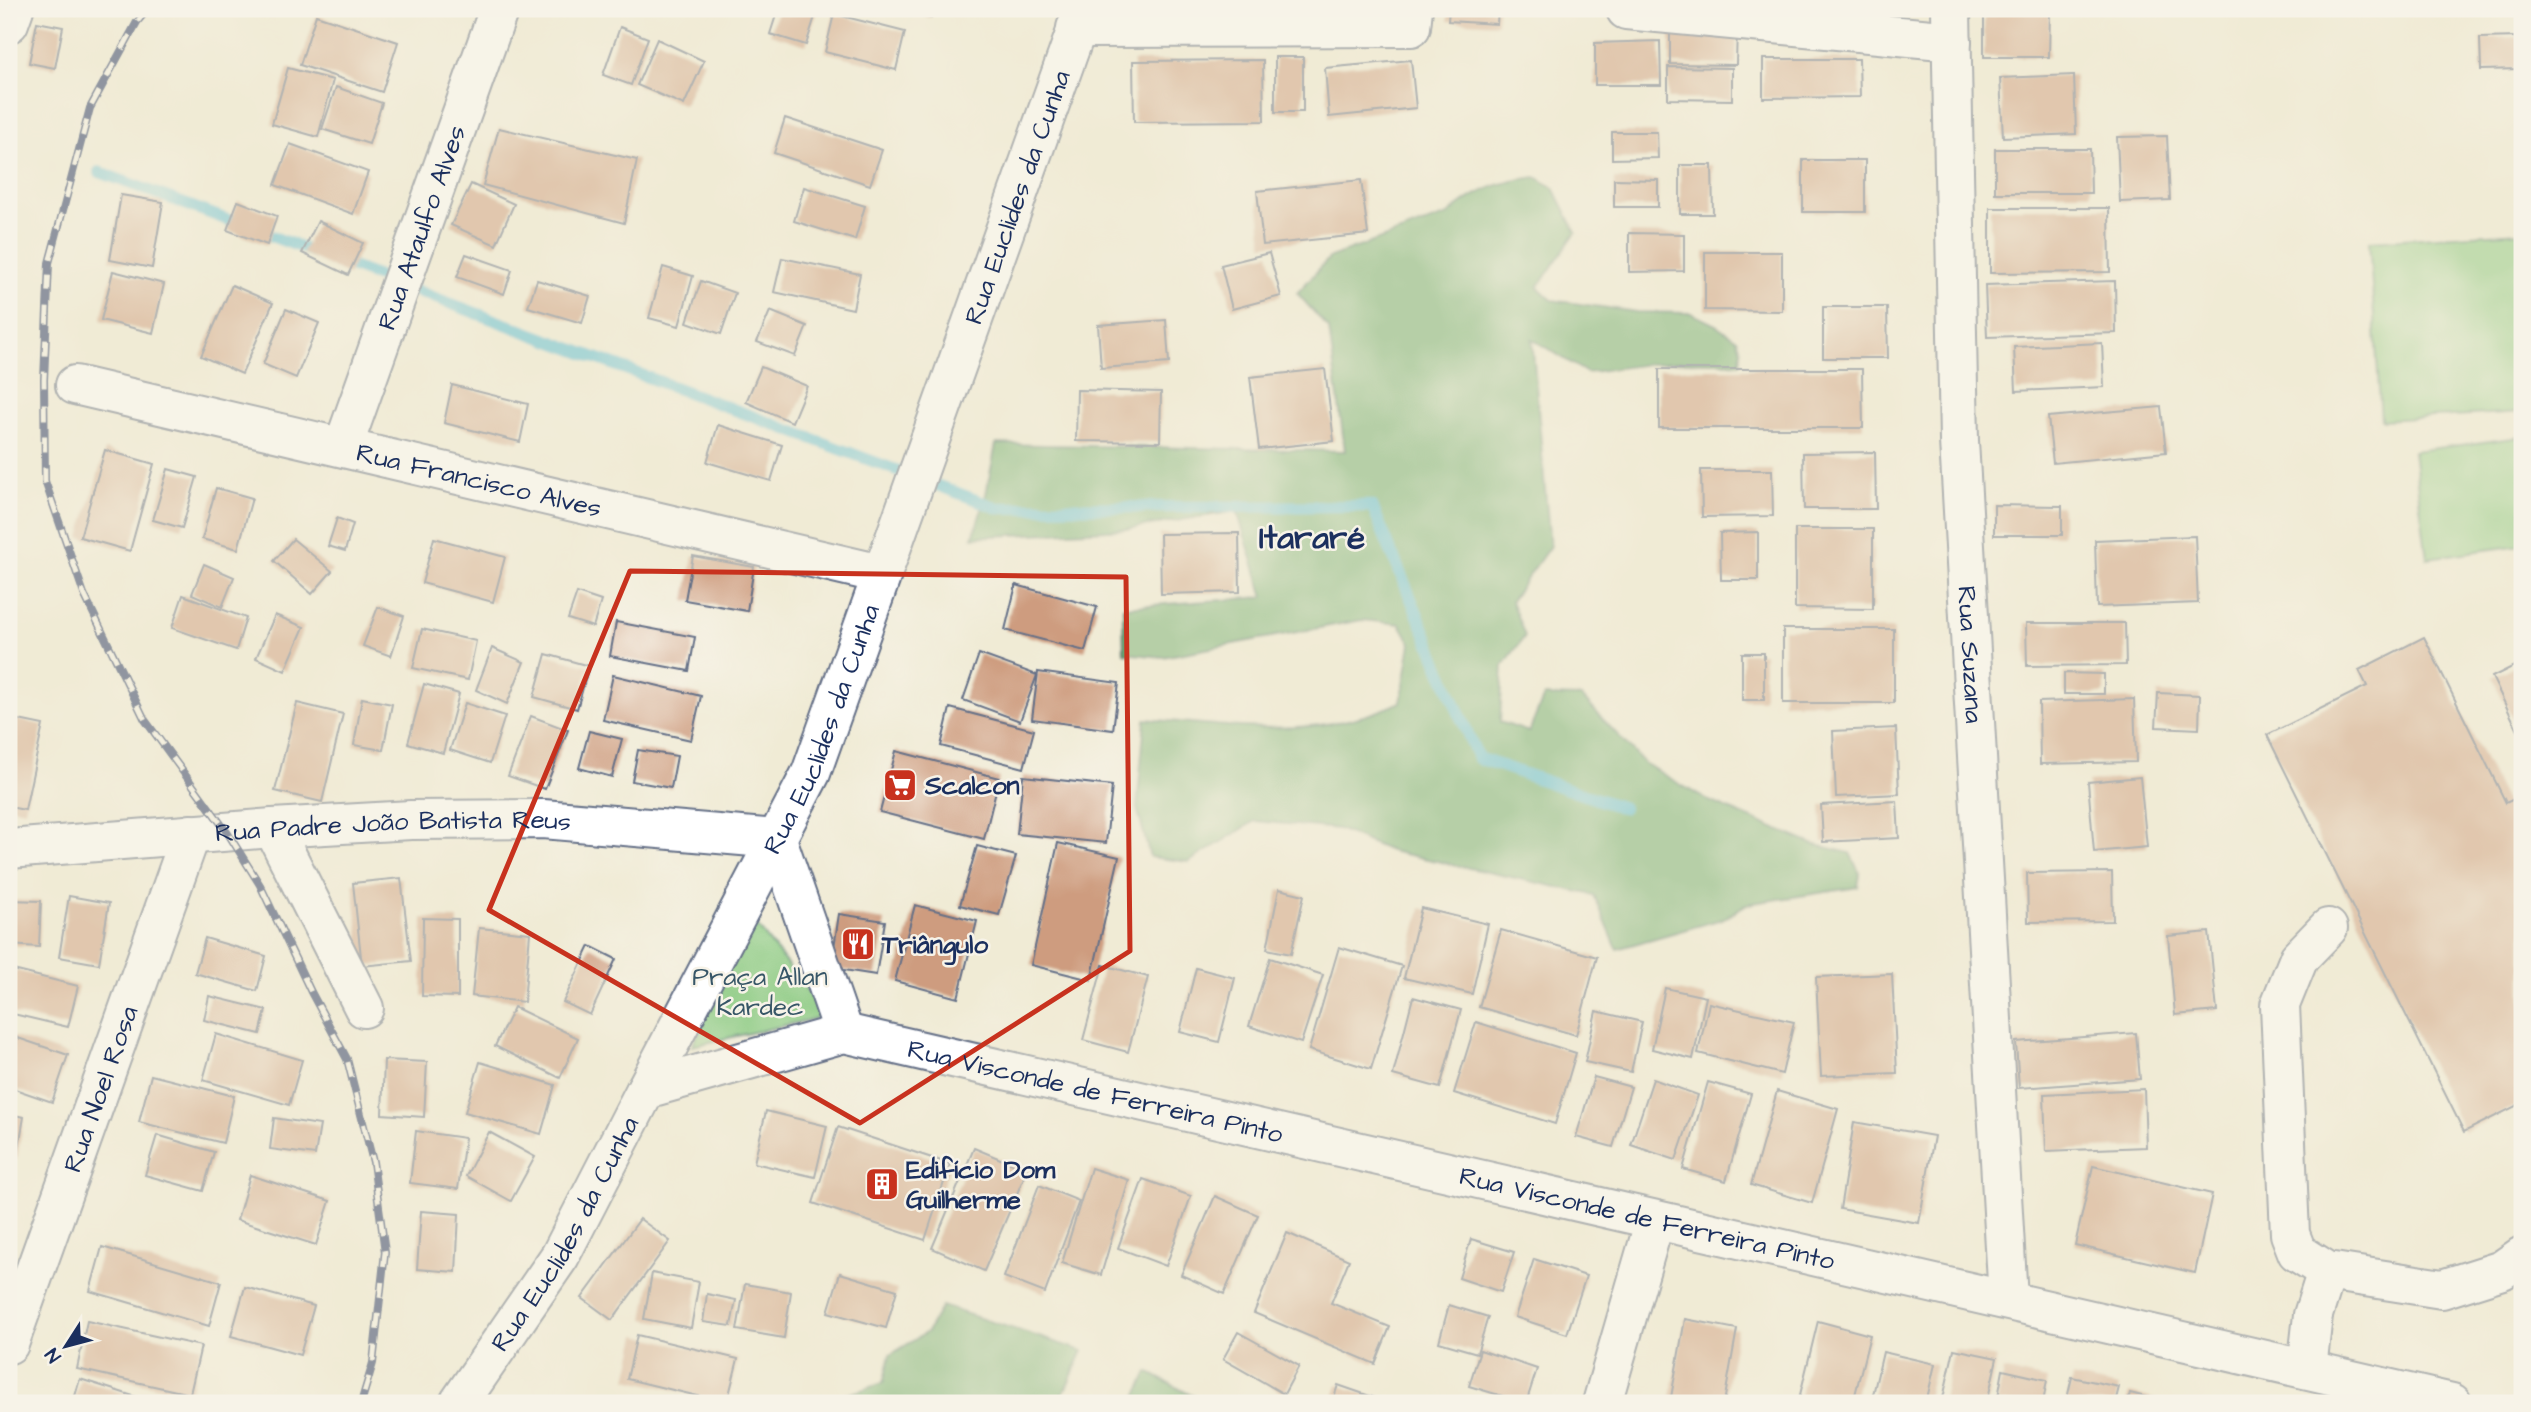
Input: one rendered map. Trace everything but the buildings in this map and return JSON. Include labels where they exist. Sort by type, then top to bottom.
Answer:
[{"type":"street","points":[[9,23],[14,9]]},
{"type":"street","name":"Rua Ataulfo Alves","points":[[343,447],[499,9]]},
{"type":"street","points":[[1080,19],[1411,27],[1413,9]]},
{"type":"street","points":[[1626,10],[1951,25]]},
{"type":"street","name":"Rua Euclides da Cunha","points":[[459,1403],[560,1256],[811,773],[1080,19]]},
{"type":"street","name":"Rua Suzana","points":[[1951,25],[1959,441],[2008,1300]]},
{"type":"street","name":"Rua Francisco Alves","points":[[75,385],[881,574]]},
{"type":"street","name":"Rua Padre João Batista Reus","points":[[9,849],[411,820],[543,819],[778,839]]},
{"type":"street","points":[[273,828],[365,1008]]},
{"type":"street","name":"Rua Noel Rosa","points":[[9,1344],[191,834]]},
{"type":"street","points":[[778,839],[844,1033]]},
{"type":"street","points":[[2328,928],[2299,958],[2280,1005],[2290,1234],[2297,1252],[2327,1271],[2442,1289],[2502,1270],[2522,1256]]},
{"type":"street","name":"Rua Visconde de Ferreira Pinto","points":[[646,1090],[844,1033],[2307,1369],[2357,1392],[2452,1403]]},
{"type":"street","points":[[1602,1403],[1655,1220]]},
{"type":"street","points":[[2307,1369],[2313,1315],[2327,1271]]},
{"type":"highlighted area","points":[[630,571],[1126,577],[1130,951],[860,1123],[489,910]]},
{"type":"green space","points":[[1536,177],[1554,188],[1576,232],[1538,287],[1552,300],[1637,312],[1691,313],[1737,339],[1741,350],[1740,364],[1663,363],[1587,373],[1532,339],[1550,546],[1511,601],[1525,636],[1503,666],[1500,722],[1529,732],[1544,696],[1582,697],[1644,763],[1707,800],[1812,844],[1850,853],[1860,874],[1858,887],[1747,904],[1722,919],[1617,949],[1594,895],[1390,851],[1338,829],[1255,821],[1189,862],[1150,857],[1137,808],[1145,719],[1275,728],[1338,722],[1370,714],[1401,702],[1411,643],[1400,624],[1362,620],[1163,657],[1124,653],[1123,607],[1264,597],[1237,511],[1127,529],[973,537],[985,499],[996,444],[1345,451],[1329,329],[1297,293],[1330,257],[1448,215],[1489,188]]},
{"type":"green space","points":[[2522,232],[2522,412],[2381,420],[2369,241]]},
{"type":"green space","points":[[2522,437],[2522,545],[2427,558],[2413,451]]},
{"type":"green space","name":"Praça Allan Kardec","points":[[751,918],[827,1016],[692,1046]]},
{"type":"green space","points":[[942,1306],[1083,1351],[1059,1403],[832,1403],[833,1399],[883,1383],[890,1355],[927,1332]]},
{"type":"green space","points":[[1148,1372],[1206,1403],[1133,1403]]},
{"type":"waterway","points":[[99,172],[319,254]]},
{"type":"waterway","points":[[339,262],[998,508],[1372,506],[1478,758],[1623,808]]},
{"type":"railway","points":[[148,9],[137,22],[90,108],[49,263],[44,380],[45,481],[84,594],[145,720],[227,832],[260,885],[311,992],[347,1059],[373,1162],[385,1252],[373,1363],[361,1403]]},
{"type":"place","name":"Scalcon","points":[[900,785]]},
{"type":"place","name":"Triângulo","points":[[858,944]]},
{"type":"place","name":"Edifício Dom Guilherme","points":[[882,1184]]},
{"type":"district","name":"Itararé","points":[[1312,536]]}]
